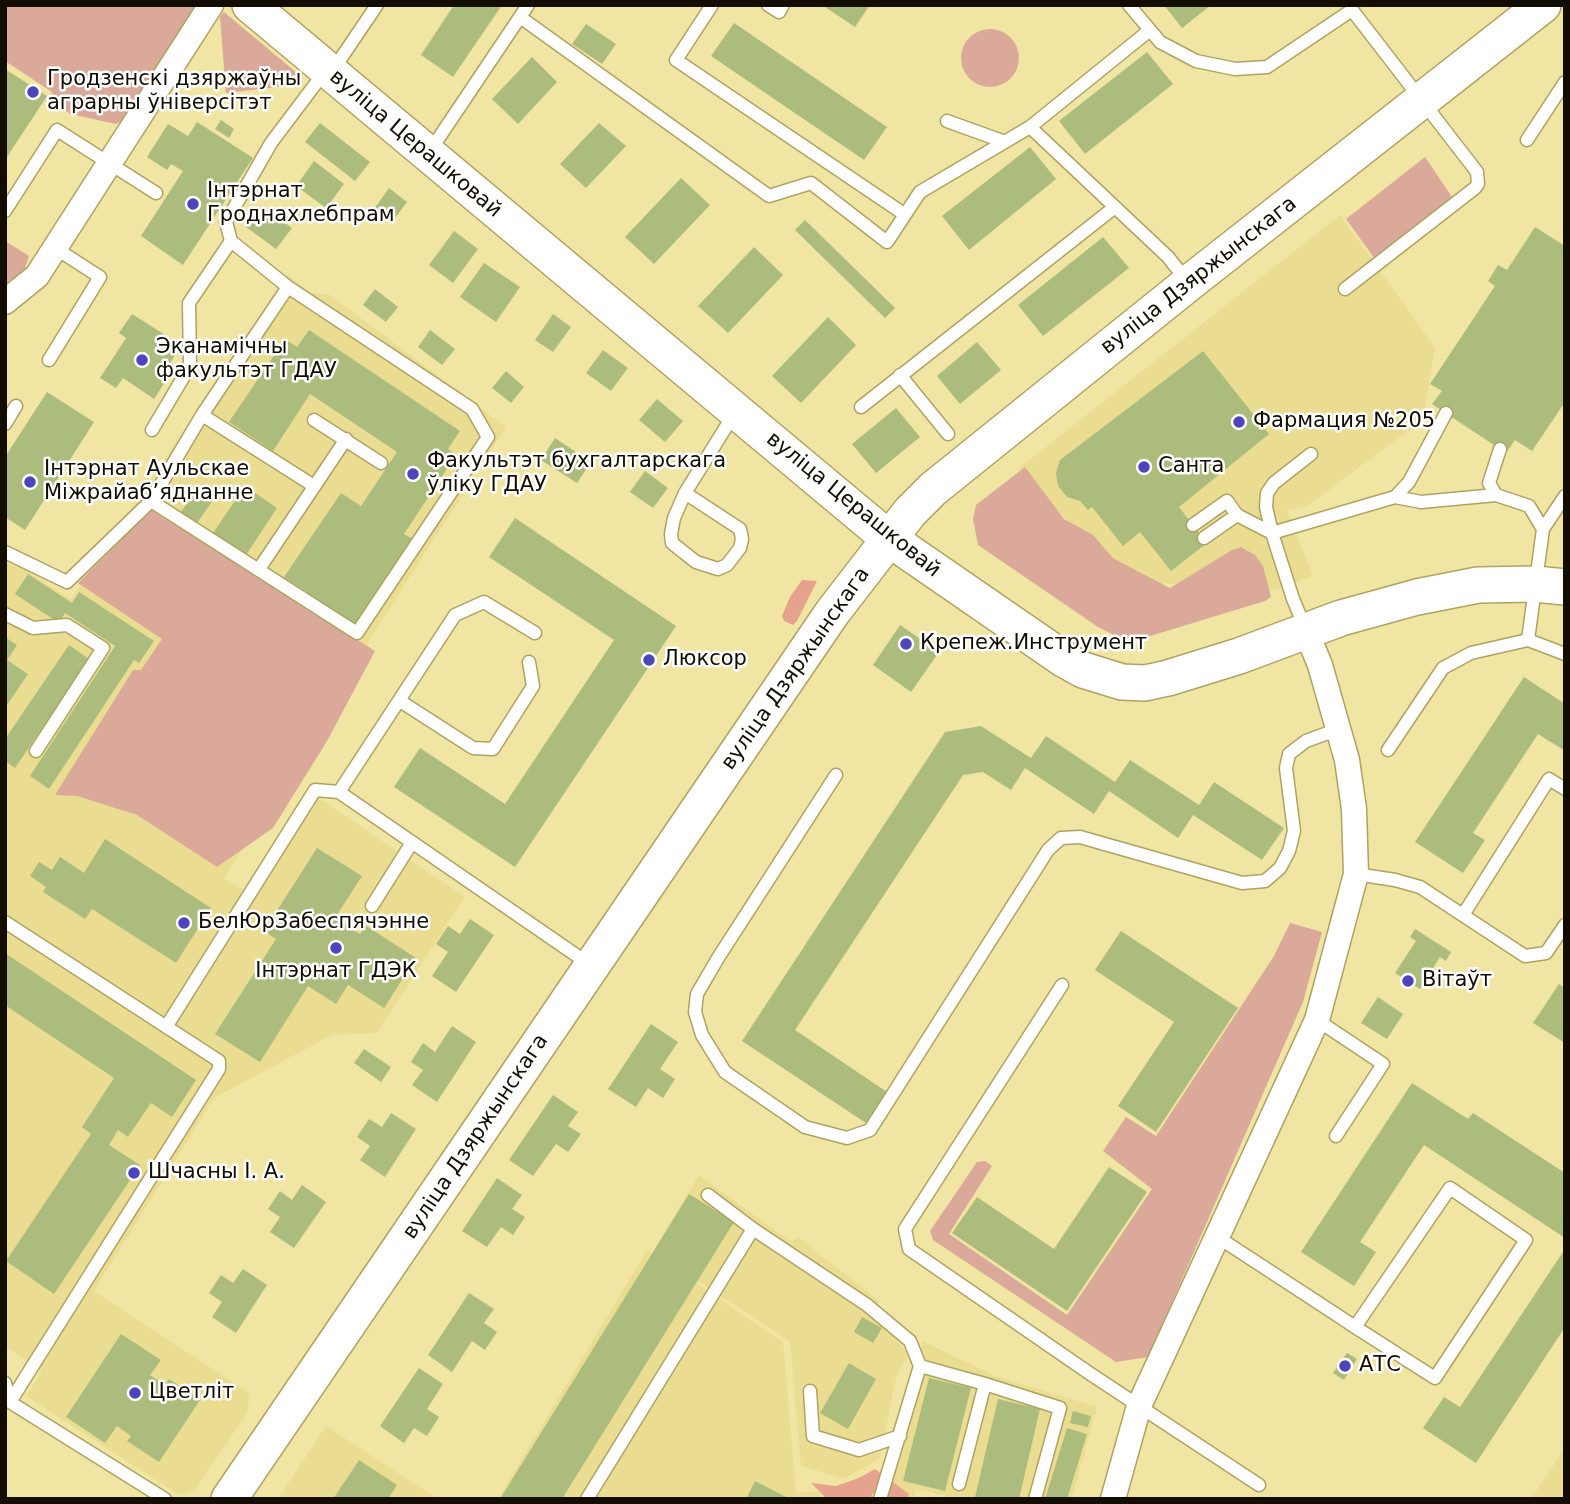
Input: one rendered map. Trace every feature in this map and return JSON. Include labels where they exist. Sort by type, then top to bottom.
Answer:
[{"type":"main road","name":"вуліца Церашковай","points":[[250,5],[888,538],[1065,660],[1102,678],[1144,683],[1168,678],[1265,647],[1354,614],[1417,597],[1478,585],[1550,585]]},
{"type":"main road","name":"вуліца Дзяржынскага","points":[[229,1499],[832,613],[888,538],[933,489],[1189,283],[1543,5]]},
{"type":"street","points":[[5,302],[37,275],[211,5]]},
{"type":"street","points":[[1113,1499],[1139,1406],[1317,1020],[1356,874],[1354,809],[1347,760],[1320,665],[1306,631]]},
{"type":"lane","points":[[150,501],[356,633],[488,437],[472,409],[288,287],[231,241],[226,222],[271,143],[377,5]]},
{"type":"lane","points":[[712,5],[676,60],[904,214]]},
{"type":"lane","points":[[768,5],[779,12],[783,5]]},
{"type":"lane","points":[[1129,5],[1160,42],[1196,61],[1235,69],[1267,67],[1352,10],[1477,172],[1478,184],[1345,289]]},
{"type":"lane","points":[[428,155],[524,11],[769,196],[811,183],[887,242],[920,192],[1030,127],[1150,30]]},
{"type":"lane","points":[[1527,140],[1565,82]]},
{"type":"lane","points":[[947,121],[1005,142]]},
{"type":"lane","points":[[1030,127],[1168,257],[1189,283]]},
{"type":"lane","points":[[5,211],[57,130],[156,193]]},
{"type":"lane","points":[[860,407],[1115,207]]},
{"type":"lane","points":[[152,430],[190,366],[189,303],[231,241]]},
{"type":"lane","points":[[49,360],[100,277],[55,248]]},
{"type":"lane","points":[[5,552],[67,582],[150,501],[202,415],[288,287]]},
{"type":"lane","points":[[900,375],[948,434]]},
{"type":"lane","points":[[5,424],[16,406]]},
{"type":"lane","points":[[685,493],[740,529],[740,548],[727,565],[718,569],[708,567],[682,552],[672,543],[671,534],[685,493],[736,411]]},
{"type":"lane","points":[[1395,497],[1409,482],[1446,413]]},
{"type":"lane","points":[[202,415],[314,486]]},
{"type":"lane","points":[[314,420],[381,463]]},
{"type":"lane","points":[[259,569],[346,439]]},
{"type":"lane","points":[[1496,495],[1489,483],[1500,449]]},
{"type":"lane","points":[[1306,631],[1293,599],[1266,507],[1267,493],[1274,483],[1311,454]]},
{"type":"lane","points":[[1193,525],[1227,501],[1237,515],[1272,533],[1395,497],[1421,502],[1496,495],[1528,506],[1543,529],[1550,585],[1528,640]]},
{"type":"lane","points":[[1543,529],[1562,504]]},
{"type":"lane","points":[[1203,538],[1237,515]]},
{"type":"lane","points":[[339,793],[455,615],[484,602],[535,634]]},
{"type":"lane","points":[[5,614],[33,628],[67,625],[103,648],[36,751]]},
{"type":"lane","points":[[1388,750],[1443,668],[1471,653],[1528,640],[1565,653]]},
{"type":"lane","points":[[400,701],[473,748],[493,749],[533,686],[529,662]]},
{"type":"lane","points":[[836,775],[696,993],[695,1012],[702,1035],[725,1072],[805,1127],[847,1138],[870,1130],[1048,850],[1061,838],[1080,837],[1242,883],[1265,881],[1280,868],[1289,851],[1294,831],[1286,768],[1289,754],[1306,741],[1339,730]]},
{"type":"lane","points":[[1463,915],[1549,779],[1565,789]]},
{"type":"lane","points":[[166,1027],[315,790],[339,793],[592,966]]},
{"type":"lane","points":[[372,906],[411,844]]},
{"type":"lane","points":[[1356,874],[1420,887],[1525,956],[1546,953],[1565,925]]},
{"type":"lane","points":[[5,922],[219,1061],[219,1069],[8,1400]]},
{"type":"lane","points":[[1062,985],[905,1229],[909,1249],[1259,1485]]},
{"type":"lane","points":[[1317,1020],[1383,1064],[1336,1136]]},
{"type":"lane","points":[[1216,1236],[1354,1327],[1435,1378],[1526,1240],[1450,1188],[1354,1327]]},
{"type":"lane","points":[[708,1195],[753,1229],[867,1305],[910,1341],[920,1366],[880,1499]]},
{"type":"lane","points":[[587,1499],[753,1229]]},
{"type":"lane","points":[[920,1366],[1060,1408],[1035,1499]]},
{"type":"lane","points":[[5,1383],[8,1400],[165,1499]]},
{"type":"lane","points":[[958,1483],[985,1384]]},
{"type":"lane","points":[[810,1391],[813,1436],[859,1450],[900,1436]]},
{"type":"shaded area","points":[[5,5],[200,5],[134,113],[116,124],[70,114],[50,98],[52,92],[5,61]]},
{"type":"shaded area","points":[[224,12],[297,73],[286,86],[226,93],[220,17]]},
{"type":"shaded area","points":[[984,29],[996,29],[1011,37],[1019,52],[1019,64],[1011,79],[996,87],[984,87],[969,79],[961,64],[961,52],[969,37]]},
{"type":"shaded area","points":[[1425,157],[1452,197],[1375,259],[1346,219]]},
{"type":"shaded area","points":[[1340,215],[1435,348],[1423,420],[1307,506],[1287,510],[1313,576],[1261,594],[1124,579],[1018,469]]},
{"type":"shaded area","points":[[5,241],[29,256],[24,271],[5,287]]},
{"type":"shaded area","points":[[288,275],[311,293],[330,295],[506,427],[370,639],[287,780],[224,878],[256,897],[319,798],[465,897],[377,1033],[332,1035],[214,1098],[94,1291],[249,1393],[248,1412],[194,1491],[179,1495],[26,1396],[42,1371],[5,1346],[5,563],[24,569],[71,599]]},
{"type":"shaded area","points":[[1025,467],[1064,519],[1093,535],[1113,558],[1139,572],[1170,588],[1241,547],[1255,555],[1263,566],[1271,597],[1137,640],[1120,638],[1098,627],[978,545],[973,519],[976,505]]},
{"type":"shaded area","points":[[151,510],[375,651],[327,741],[273,828],[217,867],[137,815],[77,796],[55,795],[133,670],[141,670],[162,639],[78,583]]},
{"type":"shaded area","points":[[802,580],[817,581],[793,625],[784,621],[782,616],[790,597]]},
{"type":"shaded area","points":[[1290,923],[1322,932],[1303,1002],[1148,1357],[1116,1362],[933,1240],[930,1231],[977,1162],[985,1161],[992,1166],[949,1234],[1067,1315],[1152,1189],[1103,1151],[1126,1117],[1156,1136],[1274,956]]},
{"type":"shaded area","points":[[699,1175],[791,1242],[798,1237],[879,1301],[870,1316],[885,1327],[908,1354],[896,1378],[880,1458],[844,1479],[801,1466],[790,1342],[653,1251]]},
{"type":"shaded area","points":[[647,1250],[783,1342],[796,1493],[819,1491],[822,1499],[498,1499]]},
{"type":"shaded area","points":[[923,1341],[995,1376],[1097,1407],[1072,1499],[961,1499],[916,1489],[914,1499],[879,1499],[896,1427]]},
{"type":"shaded area","points":[[326,1426],[438,1499],[278,1499]]},
{"type":"shaded area","points":[[1565,1448],[1565,1499],[1531,1499]]},
{"type":"shaded area","points":[[875,1469],[909,1494],[907,1499],[882,1499],[873,1493],[870,1499],[827,1499],[811,1483],[836,1486]]},
{"type":"building","points":[[454,5],[502,5],[453,77],[421,55]]},
{"type":"building","points":[[822,5],[870,5],[855,27]]},
{"type":"building","points":[[1164,5],[1211,5],[1182,28]]},
{"type":"building","points":[[734,23],[887,127],[864,160],[711,56]]},
{"type":"building","points":[[586,24],[616,44],[602,64],[572,44]]},
{"type":"building","points":[[1147,52],[1173,84],[1085,154],[1059,121]]},
{"type":"building","points":[[532,57],[557,82],[518,124],[492,99]]},
{"type":"building","points":[[5,69],[47,96],[5,160]]},
{"type":"building","points":[[221,120],[234,129],[229,138],[215,129]]},
{"type":"building","name":"Інтэрнат Гроднахлебпрам","points":[[197,122],[253,158],[183,265],[141,236],[183,171],[171,164],[167,170],[147,157],[168,124],[188,136]]},
{"type":"building","points":[[320,123],[370,162],[355,181],[305,142]]},
{"type":"building","points":[[599,123],[626,146],[586,188],[560,164]]},
{"type":"building","points":[[1030,147],[1056,179],[969,250],[942,216]]},
{"type":"building","points":[[314,161],[344,184],[326,208],[296,186]]},
{"type":"building","points":[[681,178],[710,205],[654,264],[625,237]]},
{"type":"building","points":[[389,188],[407,202],[392,222],[374,209]]},
{"type":"building","points":[[261,206],[292,228],[276,249],[246,227]]},
{"type":"building","points":[[805,220],[895,308],[885,318],[795,230]]},
{"type":"building","points":[[1535,227],[1565,246],[1565,402],[1532,451],[1515,440],[1506,453],[1432,404],[1442,391],[1430,384],[1495,286],[1488,281],[1498,265],[1507,270]]},
{"type":"building","points":[[454,231],[478,249],[453,283],[429,265]]},
{"type":"building","points":[[1103,237],[1129,268],[1043,336],[1018,305]]},
{"type":"building","points":[[754,247],[783,275],[728,333],[698,306]]},
{"type":"building","points":[[484,263],[520,287],[496,322],[460,297]]},
{"type":"building","points":[[375,289],[398,307],[386,322],[363,305]]},
{"type":"building","name":"Эканамічны факультэт ГДАУ","points":[[132,314],[181,345],[169,365],[174,368],[154,399],[123,378],[116,388],[100,378],[126,338],[119,333]]},
{"type":"building","points":[[553,314],[571,327],[553,352],[535,340]]},
{"type":"building","points":[[828,317],[856,345],[801,403],[772,376]]},
{"type":"building","name":"Факультэт бухгалтарскага ўліку ГДАУ","points":[[309,330],[460,431],[448,449],[456,455],[404,534],[413,539],[356,625],[284,577],[341,493],[361,506],[397,452],[310,394],[273,451],[229,422],[285,339],[297,347]]},
{"type":"building","points":[[430,330],[455,349],[442,365],[418,347]]},
{"type":"building","points":[[977,342],[1001,370],[960,404],[937,376]]},
{"type":"building","points":[[603,350],[628,368],[611,391],[586,373]]},
{"type":"building","name":"Санта","points":[[1203,351],[1269,434],[1179,507],[1207,543],[1171,571],[1140,532],[1123,546],[1092,507],[1088,510],[1080,501],[1067,497],[1058,486],[1056,473],[1060,460]]},
{"type":"building","points":[[506,371],[524,387],[511,403],[492,388]]},
{"type":"building","name":"Інтэрнат Аульскае Міжрайабʼяднанне","points":[[47,392],[94,422],[25,530],[5,517],[5,457]]},
{"type":"building","points":[[657,399],[683,421],[665,442],[639,420]]},
{"type":"building","points":[[896,408],[920,437],[876,473],[852,444]]},
{"type":"building","points":[[555,438],[591,462],[577,483],[541,460]]},
{"type":"building","points":[[645,471],[668,488],[653,508],[630,492]]},
{"type":"building","points":[[199,486],[216,496],[197,523],[181,512]]},
{"type":"building","points":[[245,486],[277,508],[246,555],[213,533]]},
{"type":"building","points":[[515,518],[676,626],[515,867],[394,787],[420,748],[505,804],[614,640],[489,557]]},
{"type":"building","points":[[28,574],[72,603],[79,592],[154,641],[139,663],[134,660],[49,789],[30,776],[115,646],[65,613],[59,623],[15,594]]},
{"type":"building","points":[[900,625],[939,652],[911,692],[873,665]]},
{"type":"building","points":[[5,637],[17,645],[7,660],[28,674],[5,708]]},
{"type":"building","points":[[69,645],[89,659],[15,768],[5,761],[5,739]]},
{"type":"building","points":[[1524,677],[1565,704],[1565,751],[1538,734],[1473,833],[1485,840],[1463,873],[1415,842]]},
{"type":"building","points":[[981,726],[1031,758],[1046,736],[1115,782],[1130,760],[1199,805],[1214,782],[1284,828],[1262,860],[1193,815],[1178,838],[1109,791],[1094,814],[1025,768],[1011,790],[983,772],[963,775],[795,1030],[887,1092],[866,1123],[742,1041],[945,732]]},
{"type":"building","points":[[105,839],[211,908],[176,963],[92,909],[85,919],[43,892],[46,887],[30,876],[39,862],[52,870],[60,857],[84,873]]},
{"type":"building","name":"Інтэрнат ГДЭК","points":[[317,848],[362,876],[335,918],[360,934],[365,925],[416,958],[384,1008],[348,985],[336,1004],[308,986],[260,1062],[215,1034],[276,939],[264,931]]},
{"type":"building","points":[[470,919],[494,935],[456,992],[432,976],[448,952],[436,944],[448,926],[460,934]]},
{"type":"building","points":[[1415,929],[1451,952],[1446,961],[1440,957],[1420,989],[1395,973],[1416,941],[1410,937]]},
{"type":"building","points":[[1121,931],[1238,1008],[1156,1132],[1118,1106],[1174,1022],[1095,970]]},
{"type":"building","points":[[5,953],[196,1080],[172,1117],[151,1103],[128,1137],[118,1130],[109,1145],[140,1165],[54,1294],[6,1261],[91,1134],[82,1127],[114,1078],[5,1005]]},
{"type":"building","points":[[1559,984],[1565,988],[1565,1043],[1533,1023]]},
{"type":"building","points":[[1378,997],[1403,1014],[1387,1039],[1361,1023]]},
{"type":"building","points":[[651,1024],[678,1042],[660,1069],[675,1079],[663,1098],[648,1088],[636,1107],[608,1089]]},
{"type":"building","points":[[452,1026],[476,1042],[437,1102],[412,1085],[423,1070],[411,1062],[423,1043],[435,1052]]},
{"type":"building","points":[[364,1049],[391,1067],[381,1082],[354,1063]]},
{"type":"building","points":[[1412,1083],[1468,1119],[1473,1113],[1565,1173],[1565,1238],[1424,1145],[1360,1242],[1376,1252],[1354,1286],[1301,1252]]},
{"type":"building","points":[[553,1095],[578,1112],[568,1126],[581,1134],[568,1152],[556,1144],[533,1176],[509,1160]]},
{"type":"building","points":[[391,1113],[416,1129],[385,1177],[360,1160],[370,1146],[357,1137],[369,1119],[382,1127]]},
{"type":"building","points":[[1109,1167],[1147,1192],[1067,1311],[952,1233],[977,1197],[1054,1249]]},
{"type":"building","points":[[497,1178],[522,1195],[512,1209],[525,1217],[513,1235],[501,1227],[487,1247],[462,1231]]},
{"type":"building","points":[[302,1185],[326,1202],[294,1248],[270,1232],[280,1217],[268,1209],[280,1191],[292,1200]]},
{"type":"building","points":[[689,1194],[734,1222],[562,1499],[500,1499]]},
{"type":"building","points":[[1565,1249],[1565,1327],[1476,1463],[1423,1428],[1444,1397],[1460,1407]]},
{"type":"building","points":[[243,1269],[267,1285],[236,1333],[212,1317],[222,1302],[209,1293],[221,1275],[233,1283]]},
{"type":"building","points":[[469,1293],[494,1309],[484,1323],[497,1332],[485,1350],[472,1341],[452,1372],[428,1355]]},
{"type":"building","points":[[862,1317],[882,1328],[873,1343],[854,1332]]},
{"type":"building","name":"Цветліт","points":[[121,1334],[161,1360],[150,1375],[165,1385],[169,1379],[200,1400],[159,1462],[127,1441],[131,1436],[117,1426],[105,1443],[66,1417]]},
{"type":"building","name":"АТС","points":[[1347,1353],[1357,1359],[1344,1380],[1333,1373]]},
{"type":"building","points":[[849,1363],[876,1379],[848,1429],[820,1413]]},
{"type":"building","points":[[419,1368],[443,1384],[427,1409],[439,1417],[427,1436],[414,1428],[404,1443],[380,1426]]},
{"type":"building","points":[[929,1378],[971,1388],[945,1491],[903,1481]]},
{"type":"building","points":[[998,1399],[1040,1409],[1019,1499],[975,1497]]},
{"type":"building","points":[[1073,1411],[1091,1416],[1088,1427],[1070,1423]]},
{"type":"building","points":[[1067,1428],[1087,1434],[1067,1499],[1045,1499]]},
{"type":"building","points":[[359,1460],[397,1485],[388,1499],[333,1499]]},
{"type":"building","points":[[755,1481],[790,1499],[746,1499]]},
{"type":"place","name":"Гродзенскі дзяржаўны аграрны ўніверсітэт","points":[[33,92]]},
{"type":"place","name":"Інтэрнат Гроднахлебпрам","points":[[193,204]]},
{"type":"place","name":"Эканамічны факультэт ГДАУ","points":[[142,360]]},
{"type":"place","name":"Фармация №205","points":[[1239,422]]},
{"type":"place","name":"Санта","points":[[1144,467]]},
{"type":"place","name":"Факультэт бухгалтарскага ўліку ГДАУ","points":[[413,474]]},
{"type":"place","name":"Інтэрнат Аульскае Міжрайабʼяднанне","points":[[30,482]]},
{"type":"place","name":"Крепеж.Инструмент","points":[[906,644]]},
{"type":"place","name":"Люксор","points":[[649,660]]},
{"type":"place","name":"БелЮрЗабеспячэнне","points":[[184,923]]},
{"type":"place","name":"Інтэрнат ГДЭК","points":[[336,948]]},
{"type":"place","name":"Вітаўт","points":[[1408,981]]},
{"type":"place","name":"Шчасны І. А.","points":[[134,1173]]},
{"type":"place","name":"АТС","points":[[1345,1366]]},
{"type":"place","name":"Цветліт","points":[[135,1393]]}]
